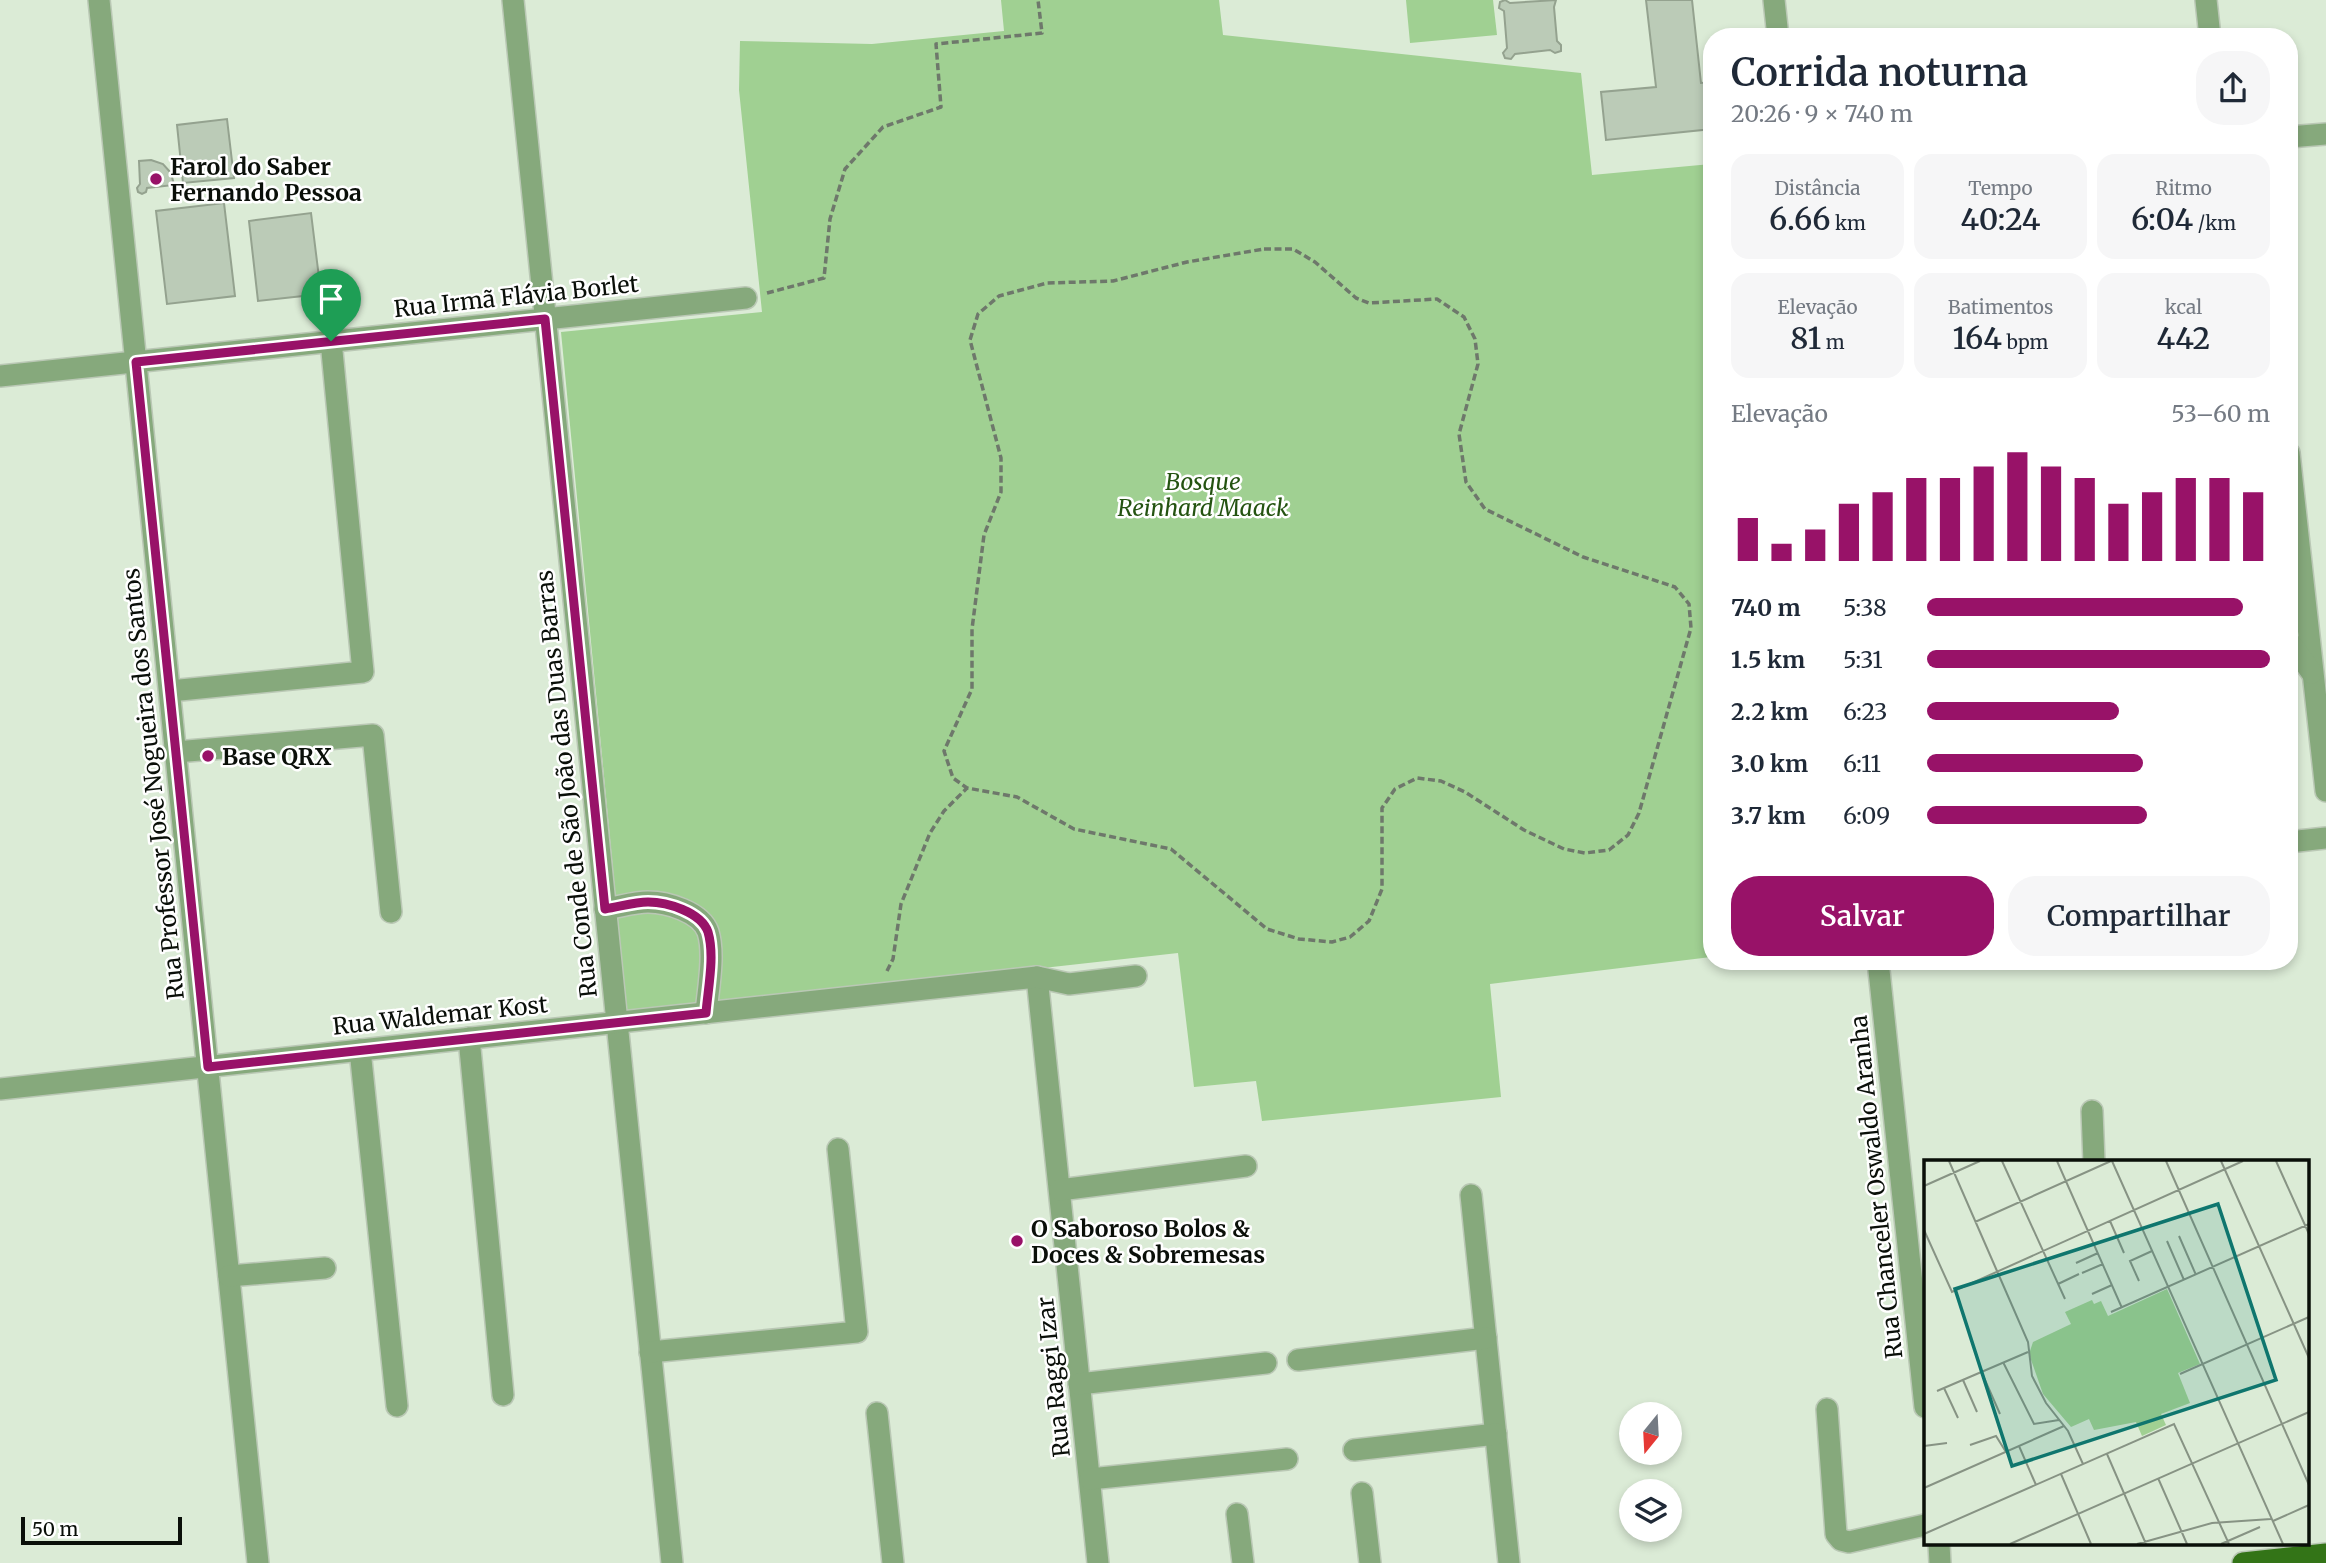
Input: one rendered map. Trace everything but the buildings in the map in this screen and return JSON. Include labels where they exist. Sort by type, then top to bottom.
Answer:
[{"type":"main road","points":[[2243,1563],[2326,1554]]},
{"type":"street","name":"Rua Professor José Nogueira dos Santos","points":[[99,0],[258,1563]]},
{"type":"street","name":"Rua Conde de São João das Duas Barras","points":[[513,0],[672,1563]]},
{"type":"street","points":[[1774,0],[1777,28]]},
{"type":"street","points":[[2206,0],[2209,28]]},
{"type":"street","points":[[2298,136],[2326,134]]},
{"type":"street","name":"Rua Irmã Flávia Borlet","points":[[0,376],[746,298]]},
{"type":"street","points":[[170,691],[363,672],[331,341]]},
{"type":"street","points":[[2298,536],[2326,791]]},
{"type":"street","points":[[2298,581],[2302,573]]},
{"type":"street","points":[[2298,654],[2313,675]]},
{"type":"street","points":[[176,752],[373,735],[391,912]]},
{"type":"street","points":[[2298,841],[2326,838]]},
{"type":"street","points":[[605,909],[649,902],[687,910],[702,922],[708,932],[710,966],[706,1013]]},
{"type":"street","name":"Rua Chanceler Oswaldo Aranha","points":[[1879,970],[1917,1240],[1924,1386]]},
{"type":"street","name":"Rua Waldemar Kost","points":[[0,1089],[1037,977],[1069,984],[1136,976]]},
{"type":"street","name":"Rua Raggi Izar","points":[[1037,977],[1098,1563]]},
{"type":"street","points":[[469,1038],[503,1395]]},
{"type":"street","points":[[360,1050],[397,1406]]},
{"type":"street","points":[[2092,1111],[2094,1160]]},
{"type":"street","points":[[650,1352],[857,1332],[838,1149]]},
{"type":"street","points":[[1060,1190],[1246,1166]]},
{"type":"street","points":[[1471,1195],[1509,1563]]},
{"type":"street","points":[[229,1276],[324,1268]]},
{"type":"street","points":[[1298,1360],[1486,1338]]},
{"type":"street","points":[[1079,1384],[1266,1363]]},
{"type":"street","points":[[1827,1409],[1836,1534],[1841,1540],[1849,1542],[1924,1525]]},
{"type":"street","points":[[877,1413],[893,1563]]},
{"type":"street","points":[[1354,1450],[1496,1434]]},
{"type":"street","points":[[1090,1479],[1287,1459]]},
{"type":"street","points":[[1362,1493],[1370,1563]]},
{"type":"street","points":[[1237,1514],[1243,1563]]},
{"type":"path","points":[[746,298],[824,278],[830,219],[845,169],[883,127],[941,107],[936,44],[1042,33],[1038,0]]},
{"type":"path","points":[[1264,249],[1293,249],[1315,262],[1356,298],[1369,303],[1437,299],[1464,317],[1475,339],[1478,364],[1459,434],[1466,482],[1485,509],[1583,557],[1675,587],[1689,604],[1691,628],[1639,813],[1628,835],[1609,850],[1585,853],[1564,849],[1524,830],[1453,786],[1441,781],[1417,778],[1395,789],[1382,808],[1382,889],[1369,921],[1350,937],[1332,942],[1299,939],[1267,929],[1171,849],[1074,829],[1017,797],[967,788],[953,778],[944,751],[972,689],[974,615],[984,535],[1001,492],[1001,458],[970,340],[978,314],[999,296],[1047,283],[1113,281],[1187,262],[1264,249]]},
{"type":"path","points":[[882,981],[893,958],[901,904],[930,833],[944,811],[967,788]]},
{"type":"green space","name":"Bosque Reinhard Maack","points":[[1001,0],[1219,0],[1223,35],[1581,73],[1592,175],[1703,165],[1703,958],[1490,984],[1501,1097],[1262,1121],[1256,1081],[1194,1087],[1178,953],[627,1014],[561,332],[762,312],[739,90],[740,41],[872,44],[1004,31]]},
{"type":"green space","points":[[1406,0],[1493,0],[1497,35],[1410,43]]},
{"type":"place","name":"Farol do Saber Fernando Pessoa","points":[[156,179]]},
{"type":"place","name":"Base QRX","points":[[208,756]]},
{"type":"place","name":"O Saboroso Bolos & Doces & Sobremesas","points":[[1017,1241]]},
{"type":"route","points":[[545,319],[605,909],[649,902],[687,910],[702,922],[708,932],[710,966],[706,1013],[208,1067],[136,362],[331,341],[545,319]]}]
